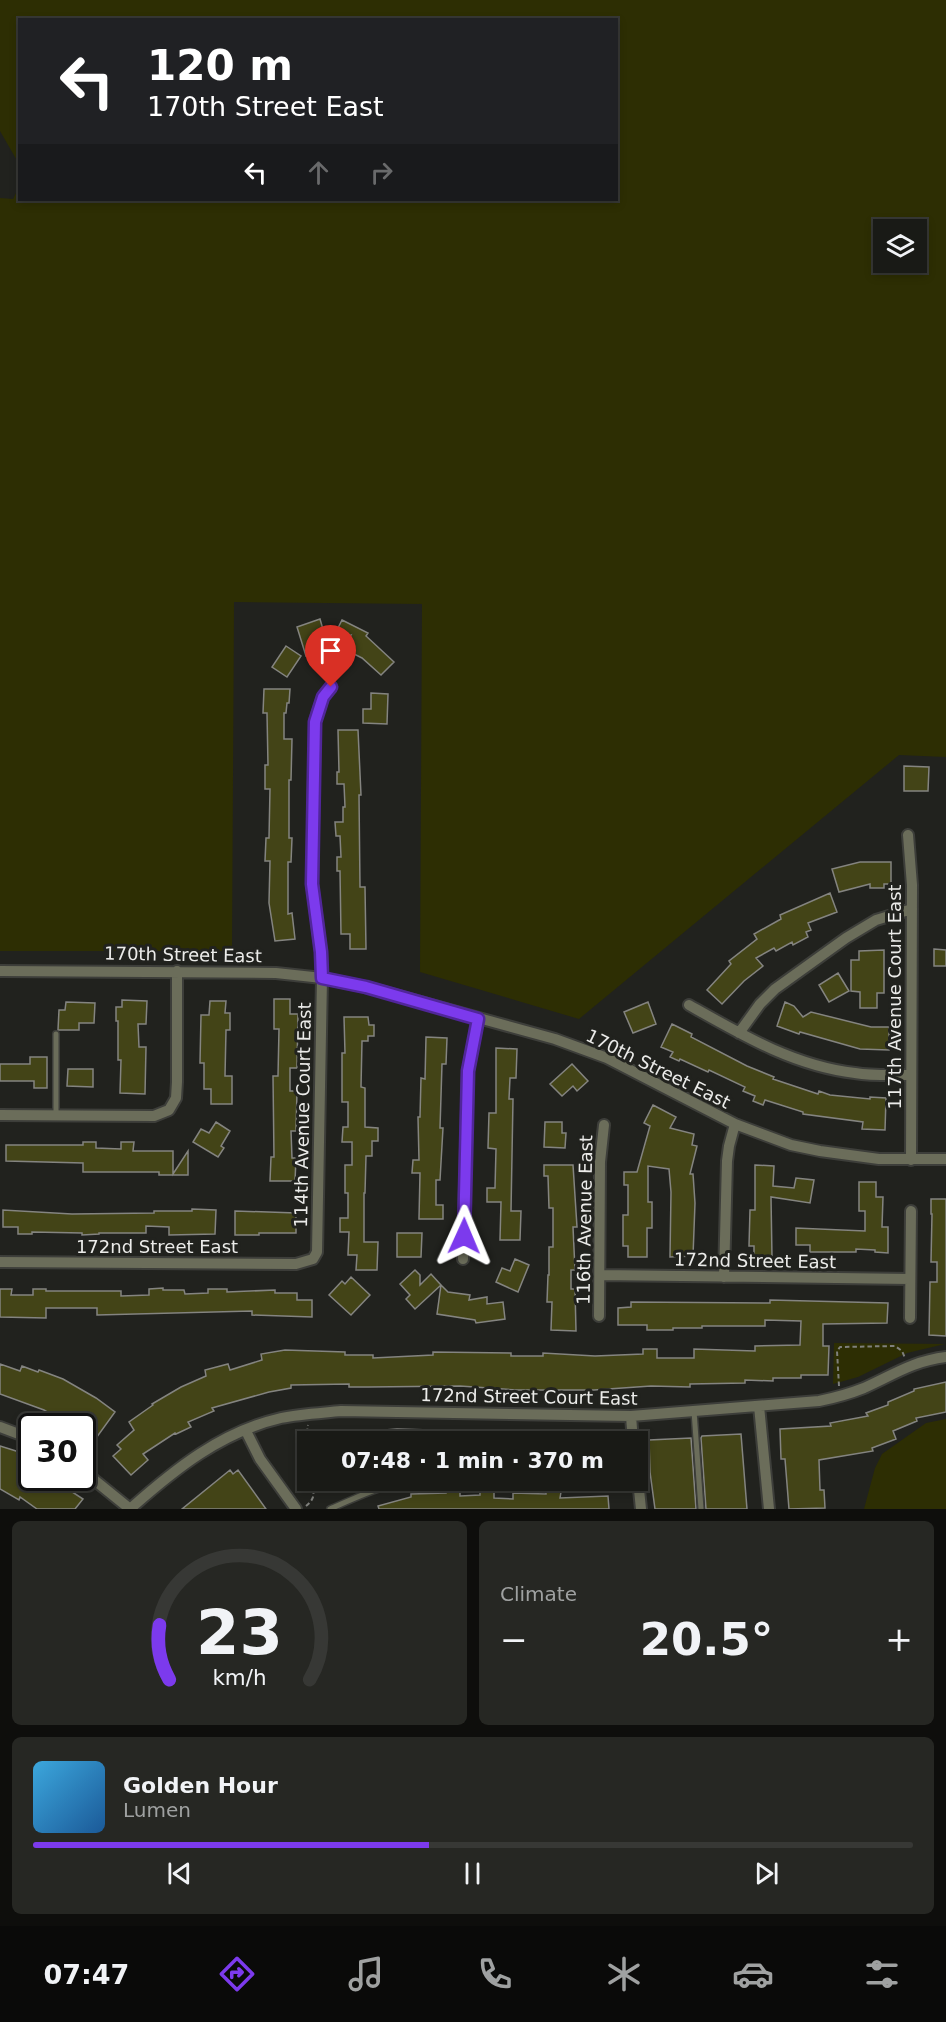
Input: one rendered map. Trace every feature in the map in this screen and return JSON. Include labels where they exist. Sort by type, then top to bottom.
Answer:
[{"type":"street","name":"114th Avenue Court East","points":[[313,1259],[317,1252],[318,1241],[322,978],[312,884],[315,722],[323,697],[331,687]]},
{"type":"street","name":"117th Avenue Court East","points":[[908,835],[912,909],[911,1160]]},
{"type":"street","points":[[739,1033],[760,1004],[775,989],[846,938],[876,920],[912,909]]},
{"type":"street","name":"170th Street East","points":[[0,971],[276,973],[322,978],[366,987],[555,1040],[607,1058],[735,1124],[782,1142],[820,1151],[879,1159],[946,1160]]},
{"type":"street","points":[[0,1115],[154,1116],[169,1110],[176,1098],[177,1082],[177,971]]},
{"type":"street","points":[[689,1005],[770,1050],[856,1074],[910,1075]]},
{"type":"street","points":[[463,1260],[468,1071],[478,1019]]},
{"type":"street","points":[[724,1277],[727,1161],[735,1124]]},
{"type":"street","name":"116th Avenue East","points":[[599,1316],[600,1162],[604,1125]]},
{"type":"street","points":[[910,1318],[911,1211]]},
{"type":"street","name":"172nd Street East","points":[[0,1262],[296,1264],[313,1259]]},
{"type":"street","name":"172nd Street East","points":[[600,1275],[910,1279]]},
{"type":"street","name":"172nd Street Court East","points":[[96,1481],[130,1509],[190,1460],[220,1440],[278,1419],[307,1414],[341,1411],[631,1416],[819,1401],[864,1388],[908,1366],[946,1357]]},
{"type":"street","points":[[759,1406],[769,1509]]},
{"type":"street","points":[[631,1416],[632,1431]]},
{"type":"street","points":[[0,1427],[18,1434]]},
{"type":"street","points":[[246,1431],[260,1459],[296,1509]]},
{"type":"street","points":[[638,1491],[640,1509]]},
{"type":"lane","points":[[56,1115],[57,1034]]},
{"type":"lane","points":[[694,1411],[701,1509]]},
{"type":"lane","points":[[330,1509],[375,1491]]},
{"type":"path","points":[[841,1396],[837,1358],[837,1351],[840,1347],[895,1346],[902,1351],[908,1366]]},
{"type":"path","points":[[307,1414],[307,1431]]},
{"type":"path","points":[[302,1509],[313,1500],[314,1491]]},
{"type":"shaded area","points":[[0,0],[946,0],[946,757],[899,755],[579,1019],[420,972],[422,604],[234,602],[232,951],[0,951],[0,198],[13,199],[18,189],[18,201],[618,201],[618,18],[18,18],[18,162],[0,131]]},
{"type":"shaded area","points":[[834,1343],[945,1344],[907,1353],[858,1377],[833,1384]]},
{"type":"shaded area","points":[[946,1419],[946,1509],[864,1509],[875,1468],[882,1454],[926,1423]]},
{"type":"building","points":[[320,619],[327,643],[319,646],[320,651],[306,656],[297,627]]},
{"type":"building","points":[[342,620],[368,633],[366,636],[394,662],[381,675],[362,658],[344,649],[351,635],[331,642]]},
{"type":"building","points":[[286,646],[301,656],[287,677],[272,667]]},
{"type":"building","points":[[264,689],[290,689],[289,703],[284,713],[284,739],[292,739],[289,838],[292,838],[291,862],[288,862],[288,914],[292,913],[295,939],[275,941],[269,903],[270,861],[265,861],[266,838],[269,838],[270,789],[265,789],[265,765],[268,765],[267,713],[263,713]]},
{"type":"building","points":[[371,693],[388,694],[387,724],[363,723],[363,709],[371,709]]},
{"type":"building","points":[[338,730],[358,730],[361,795],[359,795],[360,887],[365,887],[366,949],[350,949],[350,934],[341,934],[340,871],[337,871],[337,857],[341,857],[340,836],[336,836],[335,822],[343,822],[343,807],[345,807],[344,784],[337,784]]},
{"type":"building","points":[[904,766],[929,767],[928,791],[904,791]]},
{"type":"building","points":[[860,862],[891,862],[891,884],[884,884],[884,888],[870,888],[870,884],[839,892],[832,869]]},
{"type":"building","points":[[830,893],[837,912],[808,923],[811,930],[806,932],[808,937],[793,945],[792,942],[776,951],[774,948],[756,958],[763,966],[744,981],[722,1004],[707,990],[731,964],[729,961],[757,939],[754,934],[781,919],[780,915]]},
{"type":"building","points":[[934,949],[946,950],[946,966],[934,966]]},
{"type":"building","points":[[884,950],[884,993],[877,993],[877,1008],[860,1008],[860,992],[851,991],[851,960],[859,960],[859,951]]},
{"type":"building","points":[[838,973],[849,991],[829,1002],[819,985]]},
{"type":"building","points":[[274,999],[290,999],[290,1014],[298,1014],[297,1068],[290,1068],[290,1091],[297,1091],[296,1131],[291,1131],[292,1158],[296,1158],[295,1181],[270,1181],[271,1157],[274,1157],[273,1076],[278,1076],[279,1029],[274,1029]]},
{"type":"building","points":[[122,1000],[147,1001],[146,1024],[138,1024],[139,1047],[146,1047],[145,1094],[120,1093],[121,1060],[118,1060],[116,1007],[122,1007]]},
{"type":"building","points":[[210,1001],[226,1001],[225,1013],[230,1013],[230,1030],[226,1030],[225,1076],[232,1076],[232,1104],[211,1104],[211,1089],[204,1089],[204,1063],[200,1063],[201,1015],[209,1015]]},
{"type":"building","points":[[66,1002],[95,1003],[94,1023],[79,1023],[79,1030],[58,1030],[59,1010],[65,1010]]},
{"type":"building","points":[[648,1002],[656,1024],[633,1033],[624,1012]]},
{"type":"building","points":[[785,1002],[794,1006],[803,1017],[811,1012],[871,1027],[889,1027],[889,1050],[860,1049],[800,1032],[799,1034],[777,1026]]},
{"type":"building","points":[[344,1017],[368,1017],[369,1025],[374,1025],[374,1036],[368,1036],[368,1041],[362,1041],[361,1087],[365,1088],[365,1127],[378,1128],[378,1141],[372,1141],[372,1156],[366,1156],[364,1193],[364,1242],[378,1242],[377,1270],[356,1270],[357,1255],[348,1255],[349,1232],[340,1232],[340,1218],[348,1218],[345,1165],[352,1165],[352,1142],[342,1142],[343,1127],[348,1127],[348,1102],[342,1102],[342,1053],[345,1053]]},
{"type":"building","points":[[672,1024],[692,1034],[691,1037],[747,1066],[774,1077],[773,1079],[818,1094],[819,1091],[830,1095],[870,1099],[870,1097],[886,1098],[885,1130],[862,1129],[863,1122],[803,1114],[803,1112],[765,1100],[763,1105],[753,1101],[755,1096],[743,1091],[745,1087],[709,1070],[708,1072],[680,1059],[679,1061],[670,1057],[673,1052],[661,1047]]},
{"type":"building","points":[[426,1037],[447,1038],[446,1064],[442,1064],[440,1128],[443,1128],[440,1180],[436,1180],[436,1205],[443,1205],[443,1219],[419,1219],[420,1173],[412,1173],[413,1160],[419,1160],[418,1117],[420,1117],[421,1078],[425,1079]]},
{"type":"building","points":[[496,1048],[517,1049],[516,1078],[510,1078],[509,1099],[513,1099],[511,1211],[521,1211],[520,1240],[500,1240],[501,1202],[487,1202],[487,1188],[495,1188],[496,1149],[488,1148],[489,1113],[496,1113]]},
{"type":"building","points":[[30,1057],[47,1057],[47,1088],[34,1088],[34,1081],[0,1081],[0,1064],[30,1064]]},
{"type":"building","points":[[572,1064],[588,1081],[577,1091],[573,1086],[562,1096],[550,1084]]},
{"type":"building","points":[[68,1069],[93,1069],[93,1087],[67,1086]]},
{"type":"building","points":[[653,1105],[676,1117],[670,1128],[694,1134],[692,1145],[697,1146],[690,1174],[693,1174],[695,1203],[693,1256],[670,1257],[669,1169],[648,1166],[648,1202],[652,1202],[652,1228],[647,1228],[647,1257],[628,1257],[628,1246],[623,1246],[623,1215],[628,1215],[628,1185],[624,1185],[624,1172],[637,1172],[650,1126],[644,1123]]},
{"type":"building","points":[[216,1122],[230,1131],[221,1146],[224,1148],[218,1157],[193,1142],[201,1129],[209,1133]]},
{"type":"building","points":[[545,1122],[562,1122],[562,1133],[566,1133],[565,1148],[544,1147]]},
{"type":"building","points":[[83,1142],[96,1142],[96,1148],[121,1149],[121,1142],[134,1142],[133,1151],[173,1151],[173,1174],[188,1151],[188,1175],[159,1175],[159,1172],[83,1172],[83,1163],[6,1161],[6,1145],[83,1145]]},
{"type":"building","points":[[544,1165],[573,1165],[577,1227],[573,1227],[575,1270],[571,1270],[571,1289],[575,1289],[576,1331],[551,1330],[552,1302],[547,1302],[549,1247],[553,1247],[553,1208],[549,1208],[548,1176],[544,1176]]},
{"type":"building","points":[[755,1165],[774,1166],[773,1186],[794,1188],[796,1178],[814,1180],[810,1203],[771,1197],[772,1258],[754,1258],[754,1246],[749,1246],[750,1210],[755,1210]]},
{"type":"building","points":[[859,1182],[876,1182],[876,1197],[883,1197],[882,1227],[888,1227],[888,1253],[856,1249],[856,1252],[810,1252],[810,1245],[796,1245],[796,1228],[865,1231],[865,1211],[859,1211]]},
{"type":"building","points":[[931,1199],[946,1199],[946,1336],[929,1335],[930,1282],[937,1282],[937,1262],[931,1262]]},
{"type":"building","points":[[192,1209],[216,1210],[215,1234],[169,1235],[169,1227],[146,1226],[146,1233],[82,1235],[82,1233],[32,1232],[32,1234],[18,1234],[18,1227],[3,1227],[3,1210],[72,1214],[154,1213],[154,1211],[192,1211]]},
{"type":"building","points":[[235,1211],[296,1213],[296,1233],[235,1235]]},
{"type":"building","points":[[397,1233],[422,1233],[421,1257],[397,1257]]},
{"type":"building","points":[[515,1259],[529,1265],[518,1292],[496,1282],[502,1268],[510,1271]]},
{"type":"building","points":[[415,1270],[420,1275],[420,1285],[431,1274],[441,1285],[415,1309],[406,1299],[410,1295],[400,1284]]},
{"type":"building","points":[[351,1277],[370,1295],[351,1315],[329,1295],[342,1281],[345,1284]]},
{"type":"building","points":[[441,1285],[448,1292],[470,1295],[469,1300],[487,1297],[487,1304],[503,1302],[505,1319],[476,1323],[475,1320],[437,1314]]},
{"type":"building","points":[[163,1288],[163,1290],[184,1290],[185,1294],[208,1293],[208,1289],[227,1289],[227,1292],[275,1290],[275,1293],[297,1293],[297,1300],[312,1300],[312,1317],[252,1315],[252,1311],[97,1315],[97,1308],[46,1308],[46,1318],[0,1317],[0,1289],[12,1289],[11,1295],[33,1295],[33,1289],[46,1289],[46,1291],[121,1291],[121,1296],[149,1295],[149,1289]]},
{"type":"building","points":[[770,1300],[888,1303],[887,1323],[823,1324],[823,1346],[829,1346],[828,1375],[773,1378],[773,1381],[745,1380],[745,1383],[690,1384],[690,1387],[651,1386],[594,1390],[516,1390],[460,1386],[349,1387],[349,1384],[291,1385],[291,1388],[212,1408],[214,1411],[188,1422],[191,1427],[175,1433],[143,1454],[148,1460],[131,1475],[113,1456],[121,1449],[117,1445],[134,1430],[129,1422],[152,1404],[206,1376],[205,1370],[228,1364],[230,1370],[262,1360],[261,1354],[285,1350],[345,1352],[345,1355],[373,1355],[373,1358],[433,1355],[433,1352],[511,1353],[511,1356],[543,1356],[543,1353],[595,1356],[643,1354],[643,1349],[657,1349],[657,1358],[694,1358],[694,1349],[755,1351],[755,1346],[800,1345],[801,1321],[765,1320],[765,1326],[702,1326],[702,1328],[673,1328],[673,1330],[647,1330],[647,1325],[618,1325],[618,1308],[631,1307],[631,1302],[770,1303]]},
{"type":"building","points":[[0,1364],[20,1371],[22,1366],[63,1379],[115,1412],[96,1438],[96,1413],[49,1413],[0,1394]]},
{"type":"building","points":[[946,1382],[946,1412],[916,1418],[917,1421],[893,1431],[896,1439],[872,1448],[873,1451],[819,1460],[820,1490],[824,1490],[825,1508],[789,1509],[785,1459],[781,1459],[780,1429],[831,1426],[830,1423],[868,1416],[866,1413],[888,1405],[888,1402],[914,1389]]},
{"type":"building","points":[[397,1429],[464,1431],[385,1431]]},
{"type":"building","points":[[741,1434],[747,1509],[706,1509],[701,1438],[702,1436]]},
{"type":"building","points":[[691,1438],[696,1509],[655,1509],[649,1440]]},
{"type":"building","points":[[0,1446],[18,1452],[18,1491],[71,1491],[83,1499],[75,1509],[37,1509],[20,1497],[19,1500],[0,1489]]},
{"type":"building","points":[[230,1470],[233,1474],[238,1470],[266,1509],[182,1509]]},
{"type":"building","points":[[446,1491],[460,1491],[460,1496],[494,1492],[494,1498],[513,1499],[513,1493],[561,1492],[560,1498],[608,1496],[609,1509],[379,1509],[378,1506],[411,1497],[411,1494],[446,1493]]},
{"type":"route","points":[[331,687],[323,697],[315,722],[312,884],[322,978],[366,987],[478,1019],[468,1071],[464,1236]]}]
